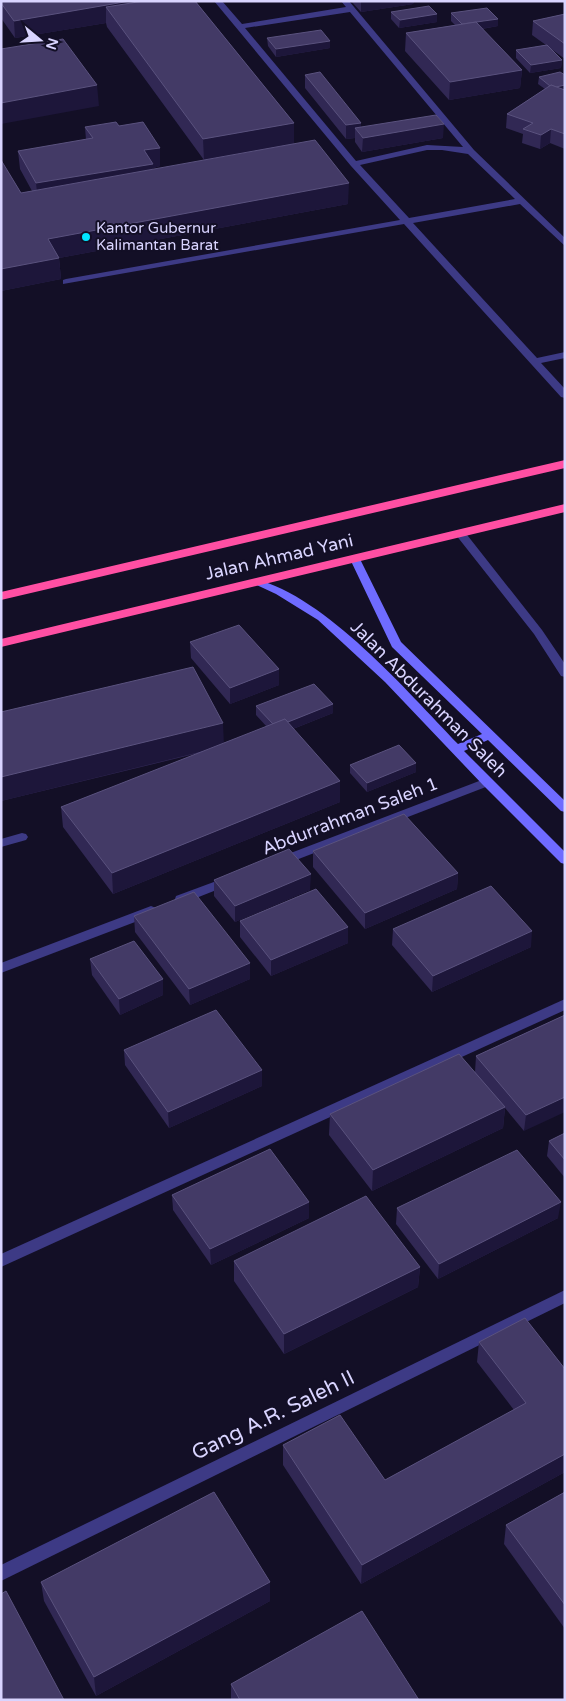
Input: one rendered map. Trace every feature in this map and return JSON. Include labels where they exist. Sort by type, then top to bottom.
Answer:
[{"type":"highway","name":"Jalan Ahmad Yani","points":[[1,596],[565,464]]},
{"type":"highway","name":"Jalan Ahmad Yani","points":[[1,643],[565,508]]},
{"type":"street","points":[[218,1],[354,164],[565,395]]},
{"type":"street","points":[[345,1],[471,152],[565,243]]},
{"type":"street","points":[[239,27],[351,9]]},
{"type":"street","points":[[354,164],[429,147],[461,148],[471,152]]},
{"type":"street","points":[[66,282],[521,201]]},
{"type":"street","points":[[534,362],[565,355]]},
{"type":"street","points":[[460,533],[538,632],[565,673]]},
{"type":"street","name":"Jalan Abdurahman Saleh","points":[[355,558],[396,644],[565,808]]},
{"type":"street","name":"Jalan Abdurahman Saleh","points":[[255,582],[280,592],[322,618],[389,679],[487,782],[565,860]]},
{"type":"street","points":[[457,749],[490,736]]},
{"type":"street","name":"Abdurrahman Saleh 1","points":[[267,866],[487,782]]},
{"type":"street","points":[[1,843],[22,837]]},
{"type":"street","points":[[1,968],[239,877]]},
{"type":"street","points":[[1,1261],[565,1004]]},
{"type":"street","name":"Gang A.R. Saleh II","points":[[1,1573],[565,1296]]},
{"type":"building","points":[[1,1],[130,1],[14,21]]},
{"type":"building","points":[[144,1],[195,1],[294,123],[203,139],[106,7]]},
{"type":"building","points":[[429,6],[437,14],[400,20],[391,12]]},
{"type":"building","points":[[487,8],[498,19],[462,24],[451,13]]},
{"type":"building","points":[[565,14],[565,44],[533,21]]},
{"type":"building","points":[[476,22],[522,70],[450,82],[406,33]]},
{"type":"building","points":[[321,30],[330,41],[276,49],[267,38]]},
{"type":"building","points":[[63,39],[97,85],[1,103],[1,49]]},
{"type":"building","points":[[547,45],[562,60],[531,65],[516,50]]},
{"type":"building","points":[[320,72],[361,123],[346,125],[305,75]]},
{"type":"building","points":[[560,72],[565,75],[565,85],[550,86],[539,77]]},
{"type":"building","points":[[551,85],[565,90],[565,134],[551,129],[541,135],[523,129],[533,123],[507,114]]},
{"type":"building","points":[[436,115],[444,124],[363,138],[355,128]]},
{"type":"building","points":[[116,122],[119,126],[143,122],[160,148],[144,150],[153,164],[36,183],[18,151],[93,138],[85,127]]},
{"type":"building","name":"Kantor Gubernur Kalimantan Barat","points":[[315,140],[349,183],[48,239],[59,258],[1,269],[1,160],[21,193]]},
{"type":"building","points":[[239,625],[279,669],[230,688],[190,642]]},
{"type":"building","points":[[193,667],[223,723],[1,777],[1,712]]},
{"type":"building","points":[[314,684],[333,704],[288,722],[285,719],[273,724],[256,706]]},
{"type":"building","points":[[285,719],[340,781],[112,873],[61,807]]},
{"type":"building","points":[[399,745],[416,763],[367,783],[350,765]]},
{"type":"building","points":[[404,814],[458,873],[365,913],[313,851]]},
{"type":"building","points":[[289,849],[311,874],[235,906],[214,880]]},
{"type":"building","points":[[491,886],[532,931],[433,976],[393,929]]},
{"type":"building","points":[[316,889],[348,927],[271,960],[240,921]]},
{"type":"building","points":[[194,892],[250,963],[189,989],[134,916]]},
{"type":"building","points":[[134,941],[163,979],[119,999],[90,959]]},
{"type":"building","points":[[216,1010],[262,1070],[168,1112],[124,1050]]},
{"type":"building","points":[[565,1015],[565,1097],[526,1115],[476,1056]]},
{"type":"building","points":[[459,1054],[505,1107],[373,1170],[330,1114]]},
{"type":"building","points":[[565,1133],[565,1160],[549,1141]]},
{"type":"building","points":[[270,1149],[309,1202],[210,1249],[172,1195]]},
{"type":"building","points":[[517,1150],[561,1202],[439,1264],[397,1208]]},
{"type":"building","points":[[366,1196],[420,1267],[284,1334],[234,1261]]},
{"type":"building","points":[[525,1318],[565,1369],[565,1454],[362,1565],[283,1445],[340,1415],[385,1480],[526,1403],[479,1342]]},
{"type":"building","points":[[214,1492],[270,1582],[94,1677],[41,1582]]},
{"type":"building","points":[[565,1492],[565,1605],[506,1525]]},
{"type":"building","points":[[6,1591],[64,1700],[1,1700],[1,1594]]},
{"type":"building","points":[[362,1611],[419,1700],[240,1700],[231,1684]]},
{"type":"place","name":"Kantor Gubernur Kalimantan Barat","points":[[86,237]]}]
